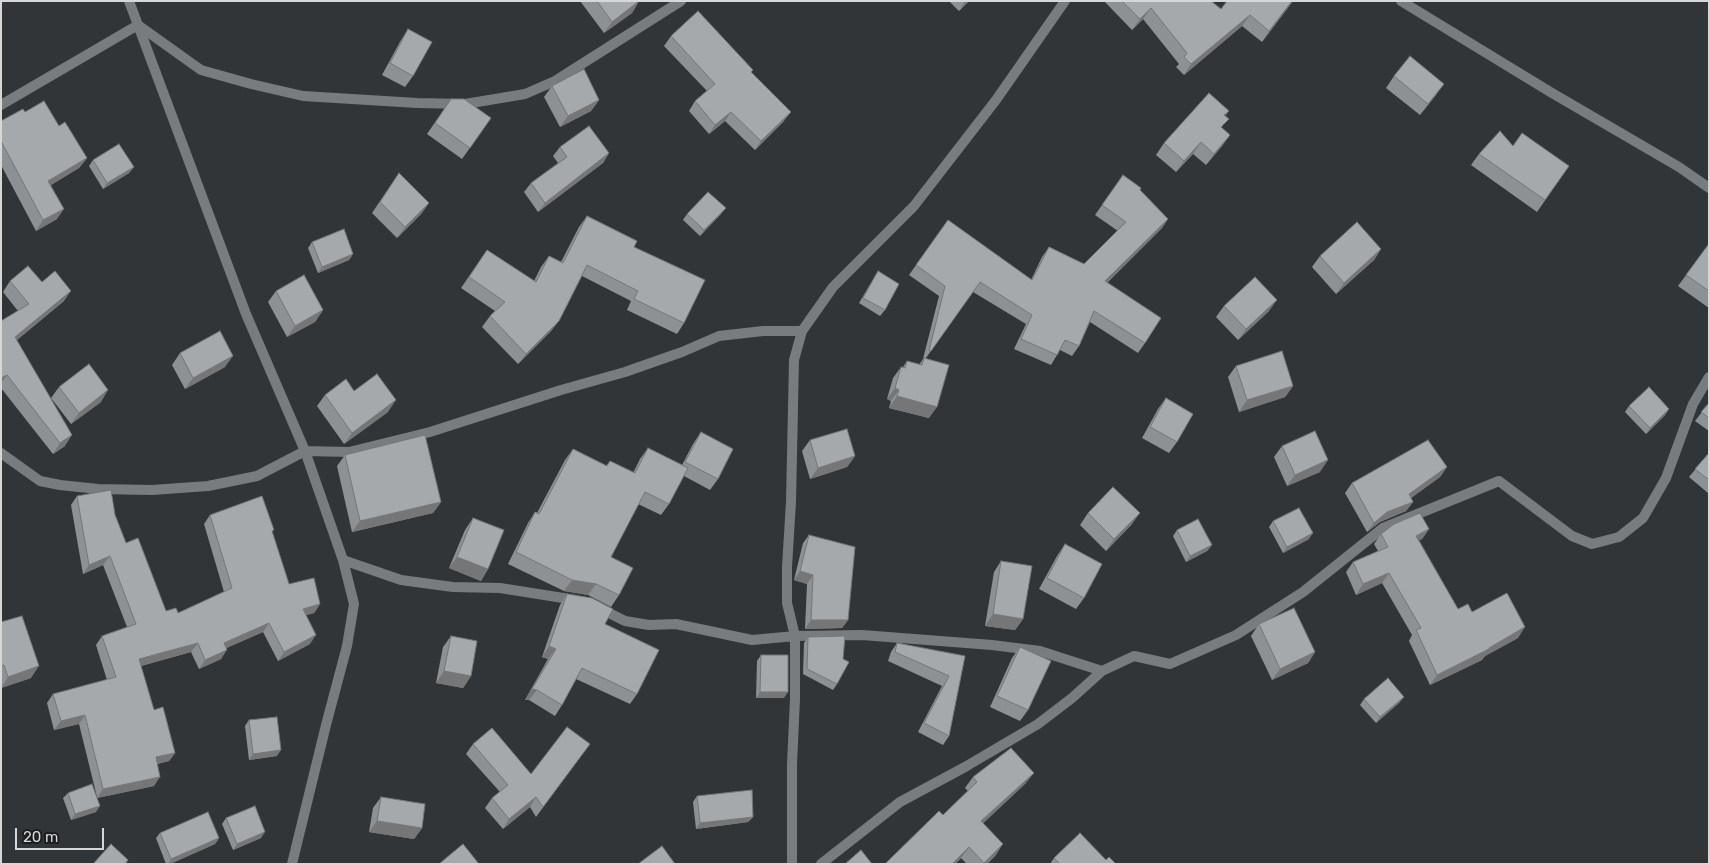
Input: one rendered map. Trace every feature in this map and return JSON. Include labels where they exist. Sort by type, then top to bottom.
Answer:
[{"type":"street","points":[[128,1],[246,314],[305,451],[343,560],[354,604],[347,646],[292,864]]},
{"type":"street","points":[[138,24],[201,70],[251,84],[303,96],[465,104],[526,94],[555,81],[681,1]]},
{"type":"street","points":[[792,864],[795,636],[787,603],[787,567],[791,502],[794,360],[802,331],[833,287],[914,206],[996,100],[1065,1]]},
{"type":"street","points":[[1401,1],[1552,93],[1679,167],[1709,188]]},
{"type":"street","points":[[1,105],[138,24]]},
{"type":"street","points":[[1,453],[40,481],[60,486],[152,490],[208,486],[257,476],[305,451],[349,452],[430,432],[561,390],[625,372],[682,352],[719,336],[763,331],[802,331]]},
{"type":"street","points":[[821,864],[900,802],[965,767],[1038,724],[1072,698],[1102,671],[1134,656],[1170,664],[1236,635],[1302,592],[1383,528],[1499,480],[1572,536],[1592,544],[1619,537],[1643,518],[1666,478],[1693,404],[1709,377]]},
{"type":"street","points":[[343,560],[401,580],[453,586],[500,588],[587,602],[625,621],[649,624],[676,624],[752,640],[795,636],[862,635],[992,646],[1040,651],[1102,671]]},
{"type":"building","points":[[597,1],[639,1],[612,22]]},
{"type":"building","points":[[1122,1],[1211,1],[1221,9],[1227,1],[1292,1],[1269,31],[1250,15],[1191,64],[1184,57],[1187,53],[1151,8],[1140,19]]},
{"type":"building","points":[[698,11],[753,70],[751,72],[791,112],[761,141],[731,112],[715,125],[695,101],[715,84],[671,36]]},
{"type":"building","points":[[408,29],[432,42],[413,76],[390,63]]},
{"type":"building","points":[[1410,56],[1444,84],[1428,104],[1394,76]]},
{"type":"building","points":[[584,69],[599,100],[568,116],[552,86]]},
{"type":"building","points":[[1209,93],[1229,111],[1224,115],[1229,119],[1221,127],[1230,135],[1214,154],[1201,142],[1184,161],[1164,143]]},
{"type":"building","points":[[451,99],[464,99],[491,118],[470,148],[435,123]]},
{"type":"building","points":[[44,101],[59,126],[65,122],[87,158],[48,181],[64,209],[43,220],[1,141],[1,121],[23,109],[25,112]]},
{"type":"building","points":[[589,126],[609,153],[545,203],[531,183],[567,157],[560,147]]},
{"type":"building","points":[[1500,131],[1513,146],[1522,133],[1569,166],[1545,200],[1479,154]]},
{"type":"building","points":[[119,144],[134,167],[107,183],[93,160]]},
{"type":"building","points":[[399,173],[429,203],[405,227],[380,202]]},
{"type":"building","points":[[1123,175],[1141,188],[1140,190],[1168,219],[1105,281],[1161,318],[1145,343],[1094,311],[1079,346],[1065,340],[1057,355],[1021,339],[1032,315],[980,282],[931,351],[929,351],[945,286],[916,265],[948,220],[1032,280],[1049,247],[1084,264],[1126,222],[1102,205]]},
{"type":"building","points":[[708,192],[726,208],[704,230],[687,214]]},
{"type":"building","points":[[587,216],[637,241],[634,247],[705,280],[684,323],[634,299],[638,291],[587,265],[559,321],[526,354],[490,316],[505,302],[469,277],[487,250],[536,282],[549,256],[563,263]]},
{"type":"building","points":[[1357,222],[1381,249],[1344,283],[1320,256]]},
{"type":"building","points":[[344,229],[353,254],[322,267],[312,242]]},
{"type":"building","points":[[1709,245],[1709,291],[1686,275]]},
{"type":"building","points":[[28,266],[42,282],[55,271],[71,291],[15,337],[72,435],[60,443],[7,375],[1,378],[1,321],[29,304],[10,281]]},
{"type":"building","points":[[878,271],[899,284],[885,310],[863,298]]},
{"type":"building","points":[[304,275],[323,310],[295,326],[276,291]]},
{"type":"building","points":[[1255,277],[1277,300],[1246,329],[1224,306]]},
{"type":"building","points":[[220,331],[233,356],[193,378],[180,353]]},
{"type":"building","points":[[1282,351],[1293,386],[1247,400],[1236,366]]},
{"type":"building","points":[[924,358],[949,365],[937,407],[897,396],[899,390],[895,388],[901,367],[905,368],[907,361],[922,365]]},
{"type":"building","points":[[89,364],[108,390],[79,413],[59,387]]},
{"type":"building","points":[[377,374],[396,400],[352,433],[325,395],[346,379],[354,391]]},
{"type":"building","points":[[1649,387],[1669,409],[1650,428],[1629,406]]},
{"type":"building","points":[[1166,398],[1193,414],[1177,442],[1150,427]]},
{"type":"building","points":[[1709,403],[1709,418],[1701,412]]},
{"type":"building","points":[[847,429],[855,456],[818,468],[810,440]]},
{"type":"building","points":[[1315,431],[1328,460],[1295,475],[1282,446]]},
{"type":"building","points":[[701,432],[733,449],[718,479],[685,462]]},
{"type":"building","points":[[425,435],[441,502],[360,521],[345,455]]},
{"type":"building","points":[[1428,440],[1447,467],[1409,494],[1413,502],[1387,512],[1374,523],[1352,483]]},
{"type":"building","points":[[648,448],[688,468],[669,504],[645,492],[611,557],[633,568],[619,595],[596,584],[572,580],[516,552],[535,512],[539,514],[573,449],[607,466],[610,461],[635,473]]},
{"type":"building","points":[[1709,453],[1709,480],[1695,469]]},
{"type":"building","points":[[1113,487],[1140,513],[1114,539],[1088,513]]},
{"type":"building","points":[[111,490],[115,515],[126,543],[138,538],[166,611],[176,608],[178,613],[232,588],[210,515],[262,496],[289,584],[314,578],[320,604],[303,609],[316,635],[284,652],[269,623],[224,643],[227,650],[205,660],[198,643],[139,659],[154,710],[163,707],[175,753],[156,757],[160,777],[103,789],[85,715],[61,721],[53,694],[116,677],[102,636],[136,624],[110,556],[89,565],[77,496]]},
{"type":"building","points":[[1299,508],[1313,533],[1287,547],[1273,521]]},
{"type":"building","points":[[1420,513],[1429,529],[1416,536],[1458,609],[1468,604],[1472,612],[1507,593],[1525,627],[1489,649],[1437,675],[1416,630],[1421,628],[1389,573],[1363,584],[1353,562],[1388,547],[1381,534],[1394,524]]},
{"type":"building","points":[[473,518],[504,530],[488,569],[457,557]]},
{"type":"building","points":[[1198,519],[1212,545],[1190,556],[1177,530]]},
{"type":"building","points":[[809,535],[855,547],[848,620],[811,620],[813,575],[800,571]]},
{"type":"building","points":[[1065,544],[1102,564],[1084,598],[1047,578]]},
{"type":"building","points":[[1001,561],[1032,566],[1023,619],[993,614]]},
{"type":"building","points":[[567,594],[592,598],[613,609],[605,624],[659,650],[637,694],[582,668],[562,705],[532,689],[556,649],[549,646]]},
{"type":"building","points":[[1294,608],[1315,652],[1280,669],[1259,624]]},
{"type":"building","points":[[22,616],[39,666],[8,677],[4,665],[1,666],[1,622]]},
{"type":"building","points":[[451,636],[477,641],[471,676],[444,671]]},
{"type":"building","points":[[845,636],[843,659],[849,662],[837,684],[807,669],[808,637]]},
{"type":"building","points":[[897,643],[965,656],[949,736],[924,723],[949,676],[895,652]]},
{"type":"building","points":[[1020,647],[1051,661],[1028,710],[997,696]]},
{"type":"building","points":[[761,655],[788,655],[788,692],[760,692]]},
{"type":"building","points":[[1388,678],[1404,697],[1380,717],[1364,699]]},
{"type":"building","points":[[277,717],[281,750],[253,754],[249,720]]},
{"type":"building","points":[[567,727],[590,744],[543,807],[536,797],[509,819],[492,798],[508,785],[473,744],[492,728],[531,774]]},
{"type":"building","points":[[1011,748],[1034,773],[981,821],[1003,844],[984,863],[969,847],[952,864],[885,864],[939,811],[943,815],[977,782],[973,777]]},
{"type":"building","points":[[92,784],[100,806],[75,814],[68,793]]},
{"type":"building","points":[[752,790],[753,817],[700,823],[697,796]]},
{"type":"building","points":[[381,797],[425,804],[422,828],[377,821]]},
{"type":"building","points":[[255,806],[265,832],[237,844],[226,818]]},
{"type":"building","points":[[208,812],[219,838],[171,859],[160,833]]},
{"type":"building","points":[[1080,833],[1106,860],[1109,857],[1116,864],[1060,864],[1054,858]]},
{"type":"building","points":[[111,844],[128,860],[125,864],[93,864]]},
{"type":"building","points":[[463,844],[479,864],[439,864]]},
{"type":"building","points":[[662,846],[675,864],[638,864]]},
{"type":"building","points":[[861,850],[872,864],[845,864]]}]
